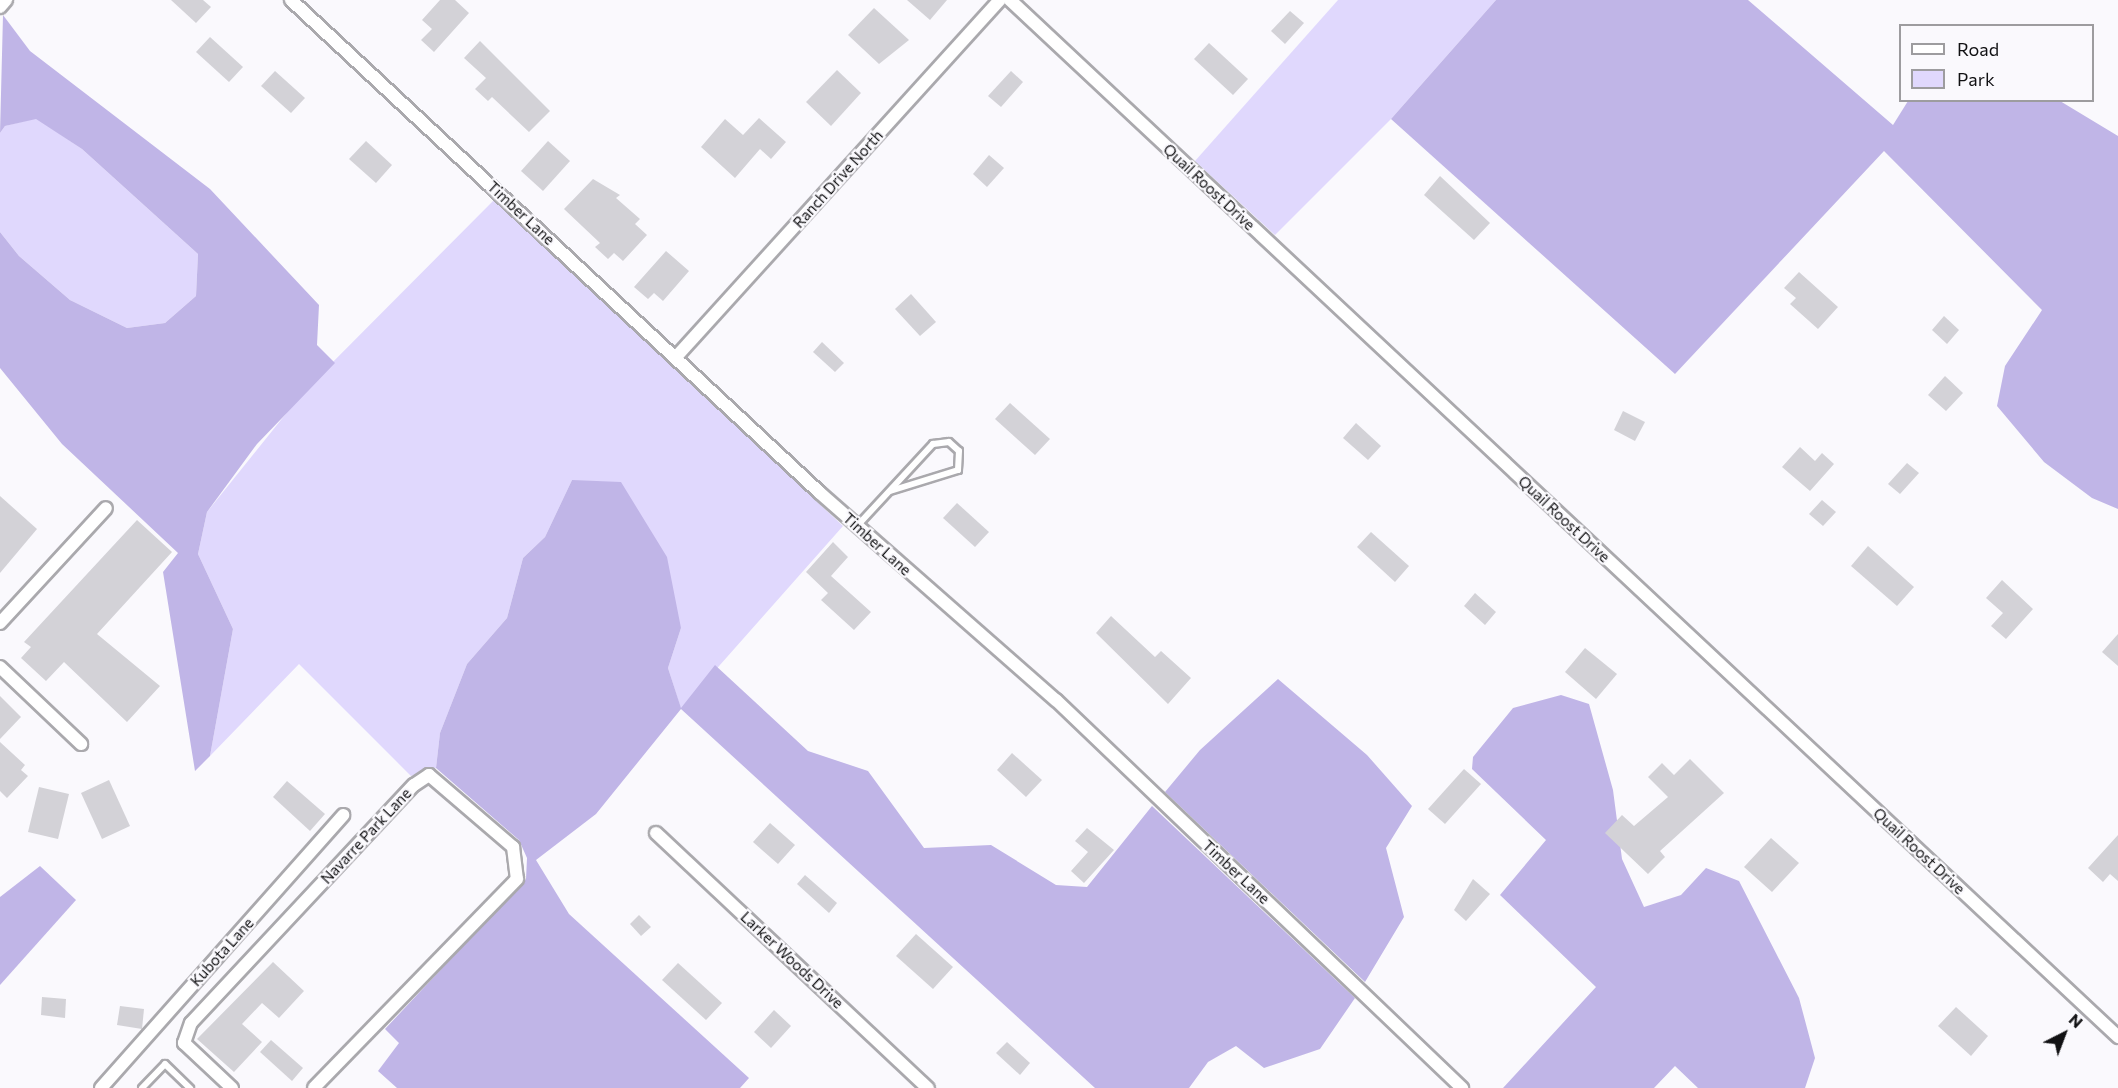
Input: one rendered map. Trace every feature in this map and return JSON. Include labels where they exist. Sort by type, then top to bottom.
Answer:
[{"type":"street","points":[[0,7],[6,0]]},
{"type":"street","name":"Timber Lane","points":[[291,0],[857,526],[1056,700],[1462,1088]]},
{"type":"street","name":"Ranch Drive North","points":[[676,357],[1000,0]]},
{"type":"street","name":"Quail Roost Drive","points":[[1010,0],[2118,1037]]},
{"type":"street","points":[[0,622],[106,508]]},
{"type":"street","points":[[0,667],[81,744]]},
{"type":"street","name":"Navarre Park Lane","points":[[232,1088],[184,1043],[191,1023],[414,785],[429,775],[513,847],[517,879],[314,1088]]},
{"type":"street","name":"Kubota Lane","points":[[101,1088],[343,815]]},
{"type":"street","name":"Larker Woods Drive","points":[[656,833],[928,1088]]},
{"type":"lane","points":[[857,526],[933,444],[949,442],[959,451],[958,470],[890,491]]},
{"type":"lane","points":[[142,1088],[165,1064],[190,1088]]},
{"type":"green space","points":[[1338,0],[1496,0],[1391,119],[1275,235],[1195,161]]},
{"type":"green space","points":[[36,118],[82,149],[198,254],[196,296],[165,323],[127,328],[70,300],[19,256],[0,232],[0,133],[5,126]]},
{"type":"green space","points":[[494,200],[843,526],[681,709],[668,668],[681,628],[572,480],[545,537],[523,558],[507,618],[467,664],[440,733],[436,768],[411,776],[299,664],[210,756],[233,629],[198,554],[207,512],[305,390]]},
{"type":"shaded area","points":[[1496,0],[1748,0],[1893,125],[1907,102],[2062,102],[2118,136],[2118,509],[2092,498],[2044,462],[1997,406],[2005,366],[2042,310],[1884,151],[1675,374],[1391,119]]},
{"type":"shaded area","points":[[3,15],[30,51],[210,189],[319,305],[317,345],[335,363],[257,444],[207,512],[198,554],[233,629],[210,756],[195,771],[163,572],[178,553],[62,444],[0,368],[0,232],[19,256],[70,300],[127,328],[165,323],[196,296],[198,254],[82,149],[36,119],[5,126],[0,133]]},
{"type":"shaded area","points":[[572,480],[621,482],[667,557],[681,628],[668,668],[681,708],[715,665],[808,751],[868,771],[924,848],[991,845],[1056,885],[1087,887],[1152,806],[1355,998],[1320,1049],[1264,1068],[1236,1046],[1208,1062],[1189,1088],[1095,1088],[681,709],[596,814],[536,860],[569,914],[749,1078],[740,1088],[397,1088],[378,1071],[399,1043],[385,1029],[526,879],[527,858],[519,840],[436,768],[440,733],[467,664],[507,618],[523,558],[545,537]]},
{"type":"shaded area","points":[[1278,679],[1367,755],[1412,806],[1386,848],[1404,917],[1365,982],[1165,792],[1200,750]]},
{"type":"shaded area","points":[[1561,695],[1589,704],[1613,790],[1622,859],[1644,907],[1681,895],[1706,868],[1739,881],[1799,998],[1815,1058],[1805,1088],[1698,1088],[1675,1066],[1654,1088],[1503,1088],[1596,987],[1500,895],[1546,840],[1472,769],[1473,757],[1513,708]]},
{"type":"shaded area","points":[[40,866],[76,900],[0,985],[0,897]]},
{"type":"building","points":[[171,0],[203,0],[211,7],[196,23]]},
{"type":"building","points":[[440,0],[455,0],[469,13],[434,52],[421,40],[432,29],[422,20]]},
{"type":"building","points":[[907,0],[947,0],[930,20]]},
{"type":"building","points":[[874,8],[909,40],[879,64],[848,35]]},
{"type":"building","points":[[1290,11],[1304,23],[1285,44],[1271,31]]},
{"type":"building","points":[[210,37],[243,67],[229,82],[196,52]]},
{"type":"building","points":[[480,41],[550,111],[529,132],[492,97],[488,101],[475,89],[486,78],[464,58]]},
{"type":"building","points":[[1209,43],[1248,79],[1233,95],[1194,59]]},
{"type":"building","points":[[837,70],[861,93],[831,126],[806,102]]},
{"type":"building","points":[[275,71],[305,98],[291,113],[261,86]]},
{"type":"building","points":[[1011,71],[1023,82],[1001,107],[988,96]]},
{"type":"building","points":[[759,118],[786,142],[771,159],[760,149],[735,178],[701,147],[725,119],[743,135]]},
{"type":"building","points":[[366,141],[392,165],[376,183],[349,159]]},
{"type":"building","points":[[548,141],[570,161],[543,191],[521,171]]},
{"type":"building","points":[[989,155],[1004,168],[987,187],[973,174]]},
{"type":"building","points":[[1440,176],[1490,223],[1474,240],[1424,195]]},
{"type":"building","points":[[593,179],[620,195],[616,198],[640,219],[635,224],[647,235],[623,261],[614,253],[608,259],[595,247],[600,243],[564,209]]},
{"type":"building","points":[[666,251],[689,271],[663,301],[654,293],[648,299],[634,287]]},
{"type":"building","points":[[1799,272],[1838,307],[1818,329],[1790,304],[1796,298],[1784,288]]},
{"type":"building","points":[[911,294],[936,322],[920,336],[895,309]]},
{"type":"building","points":[[1944,316],[1959,330],[1947,344],[1932,330]]},
{"type":"building","points":[[822,342],[844,363],[835,372],[813,352]]},
{"type":"building","points":[[1945,376],[1963,393],[1946,411],[1928,395]]},
{"type":"building","points":[[1010,403],[1050,439],[1035,455],[995,419]]},
{"type":"building","points":[[1623,411],[1645,422],[1635,441],[1614,430]]},
{"type":"building","points":[[1356,423],[1381,446],[1368,460],[1343,438]]},
{"type":"building","points":[[1800,447],[1815,461],[1822,453],[1834,464],[1810,491],[1782,467]]},
{"type":"building","points":[[1907,463],[1919,473],[1900,494],[1888,484]]},
{"type":"building","points":[[0,496],[37,529],[0,573]]},
{"type":"building","points":[[1822,500],[1836,512],[1823,526],[1809,514]]},
{"type":"building","points":[[957,503],[989,532],[975,547],[943,518]]},
{"type":"building","points":[[137,520],[172,552],[97,634],[160,686],[127,722],[64,662],[46,681],[21,658],[31,647],[24,642]]},
{"type":"building","points":[[1371,532],[1409,566],[1395,582],[1357,547]]},
{"type":"building","points":[[833,542],[848,557],[831,576],[871,612],[854,630],[821,600],[828,593],[806,572]]},
{"type":"building","points":[[1868,546],[1914,587],[1897,606],[1851,566]]},
{"type":"building","points":[[2002,580],[2033,609],[2006,639],[1991,626],[2003,613],[1986,598]]},
{"type":"building","points":[[1475,593],[1496,612],[1485,625],[1464,606]]},
{"type":"building","points":[[1111,616],[1155,657],[1161,651],[1191,678],[1168,704],[1096,633]]},
{"type":"building","points":[[2118,634],[2118,666],[2102,652]]},
{"type":"building","points":[[1585,648],[1617,674],[1596,699],[1565,672]]},
{"type":"building","points":[[0,696],[21,717],[0,739]]},
{"type":"building","points":[[0,742],[25,765],[21,770],[28,776],[7,798],[0,791]]},
{"type":"building","points":[[1012,753],[1042,780],[1026,797],[997,770]]},
{"type":"building","points":[[1690,759],[1724,793],[1660,851],[1665,857],[1648,874],[1605,833],[1622,815],[1634,826],[1668,797],[1648,777],[1662,763],[1674,775]]},
{"type":"building","points":[[1464,769],[1481,784],[1445,824],[1428,809]]},
{"type":"building","points":[[109,780],[130,826],[102,839],[81,793]]},
{"type":"building","points":[[287,781],[325,814],[310,831],[273,797]]},
{"type":"building","points":[[39,787],[69,794],[58,839],[28,832]]},
{"type":"building","points":[[770,823],[795,845],[778,864],[753,842]]},
{"type":"building","points":[[1087,828],[1114,850],[1084,883],[1071,871],[1088,852],[1075,841]]},
{"type":"building","points":[[2118,835],[2118,881],[2110,874],[2103,882],[2088,868]]},
{"type":"building","points":[[1771,838],[1799,863],[1772,892],[1744,867]]},
{"type":"building","points":[[805,875],[837,903],[829,913],[797,884]]},
{"type":"building","points":[[1473,879],[1490,894],[1466,921],[1454,910]]},
{"type":"building","points":[[639,915],[651,927],[641,936],[630,924]]},
{"type":"building","points":[[916,934],[953,967],[933,989],[896,956]]},
{"type":"building","points":[[273,962],[304,991],[279,1018],[262,1003],[242,1024],[262,1042],[234,1072],[197,1039]]},
{"type":"building","points":[[678,963],[722,1003],[706,1020],[662,980]]},
{"type":"building","points":[[42,997],[66,999],[65,1018],[41,1015]]},
{"type":"building","points":[[120,1006],[144,1009],[142,1029],[117,1025]]},
{"type":"building","points":[[1956,1007],[1988,1036],[1971,1056],[1938,1026]]},
{"type":"building","points":[[774,1010],[791,1026],[771,1048],[754,1032]]},
{"type":"building","points":[[271,1040],[303,1068],[292,1081],[260,1052]]},
{"type":"building","points":[[1007,1042],[1030,1063],[1020,1075],[996,1053]]}]
